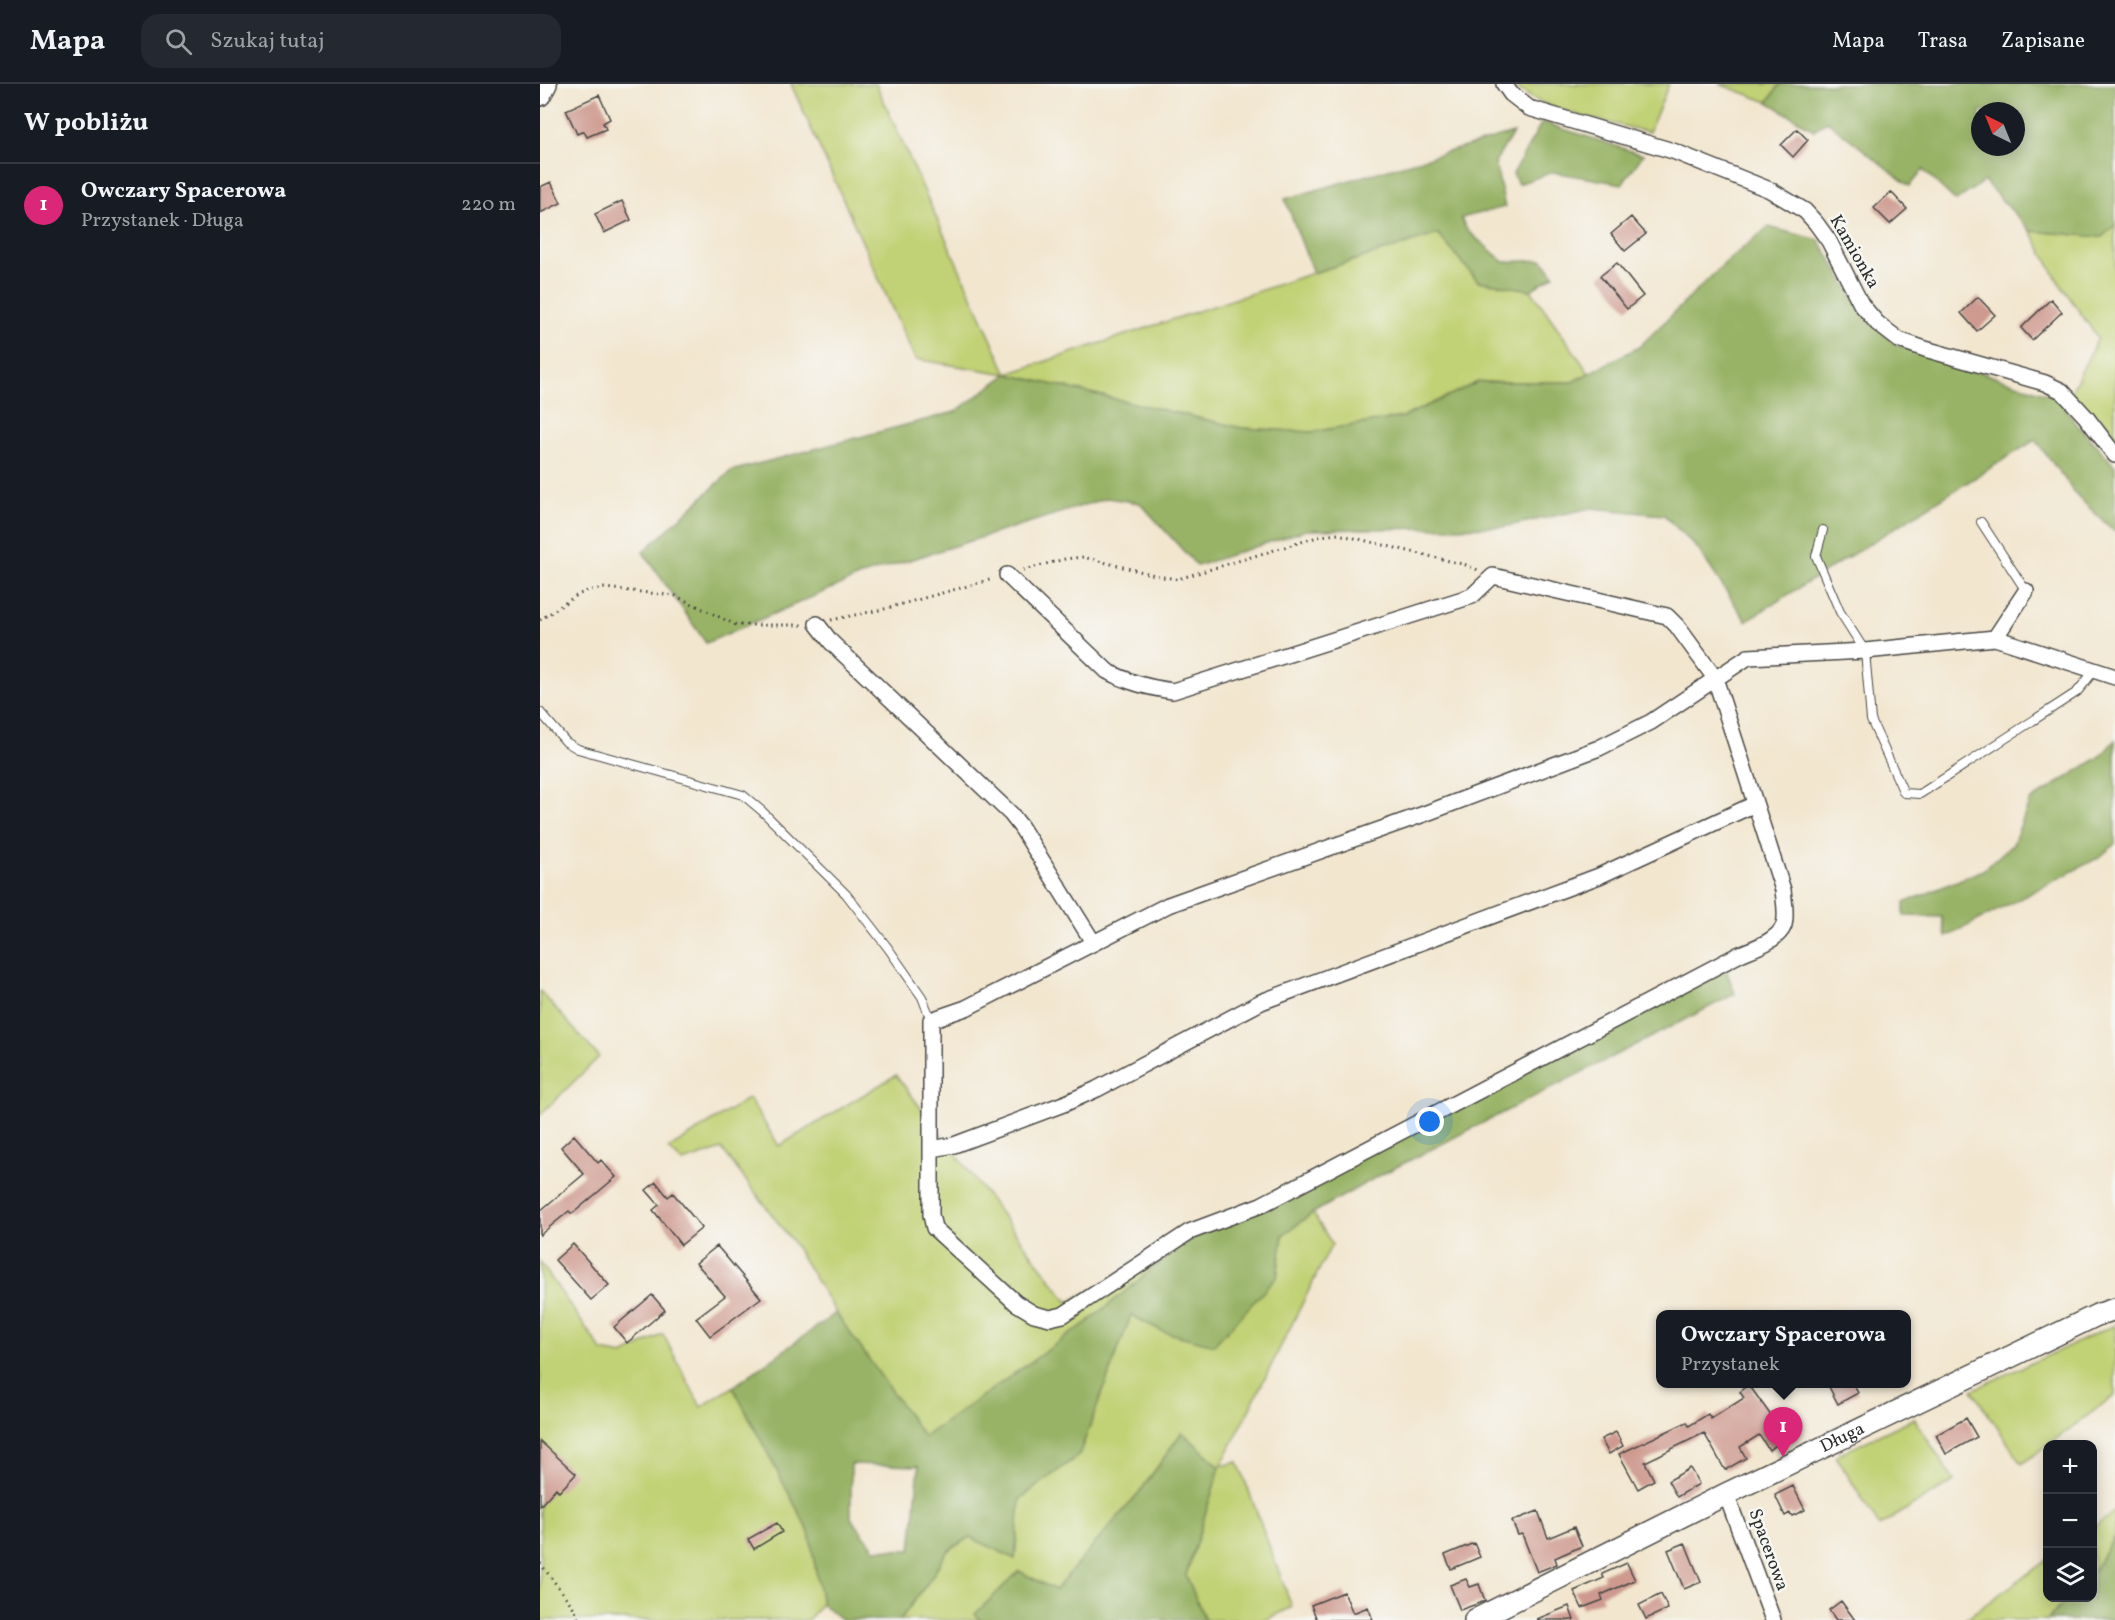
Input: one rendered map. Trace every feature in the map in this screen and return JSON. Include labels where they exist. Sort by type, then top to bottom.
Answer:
[{"type":"street","points":[[540,95],[546,84]]},
{"type":"street","name":"Kamionka","points":[[1504,84],[1511,94],[1529,108],[1672,152],[1770,190],[1804,211],[1829,241],[1861,304],[1876,323],[1899,340],[1925,350],[2045,382],[2062,391],[2086,417],[2115,455]]},
{"type":"street","points":[[1006,575],[1107,671],[1129,681],[1173,691],[1472,596],[1493,576],[1667,616],[1715,678],[1783,890],[1784,927],[1766,943],[1740,954],[1260,1205],[1189,1232],[1063,1315],[1050,1318],[1034,1314],[1016,1303],[934,1228],[931,1215],[931,1020],[966,1008],[1168,905],[1599,748],[1651,722],[1715,678],[1748,657],[1865,651],[1995,638],[2115,677]]},
{"type":"street","points":[[1995,638],[2026,591]]},
{"type":"street","points":[[817,624],[831,642],[1011,814],[1093,942]]},
{"type":"street","points":[[932,1149],[954,1145],[1066,1102],[1096,1089],[1261,1002],[1599,876],[1755,804]]},
{"type":"street","name":"Długa","points":[[1475,1620],[1726,1494],[2097,1315],[2115,1309]]},
{"type":"street","name":"Spacerowa","points":[[1726,1494],[1773,1620]]},
{"type":"lane","points":[[1981,522],[2026,591]]},
{"type":"lane","points":[[1823,530],[1816,556],[1840,612],[1865,651],[1871,720],[1905,793],[1920,794],[2077,692],[2094,671]]},
{"type":"lane","points":[[540,712],[566,742],[578,749],[743,795],[846,894],[922,997],[931,1020]]},
{"type":"path","points":[[540,620],[577,595],[605,588],[676,596],[736,625],[817,624],[834,618],[884,609],[1065,559],[1083,557],[1163,578],[1178,579],[1338,534],[1466,565],[1493,576]]},
{"type":"path","points":[[540,1563],[574,1608],[579,1620]]},
{"type":"green space","points":[[791,84],[876,84],[1007,374],[915,359]]},
{"type":"green space","points":[[1514,84],[1669,84],[1649,132],[1557,108],[1524,93]]},
{"type":"green space","points":[[1719,84],[1780,84],[1768,102]]},
{"type":"green space","points":[[1780,84],[2115,84],[2115,225],[2102,237],[2031,231],[1984,181],[1956,201],[1923,170],[1909,186],[1827,121],[1814,130],[1768,102]]},
{"type":"green space","points":[[1542,122],[1643,155],[1622,184],[1553,172],[1518,184],[1513,174]]},
{"type":"green space","points":[[1513,133],[1495,162],[1505,207],[1461,218],[1467,230],[1504,262],[1543,260],[1554,275],[1531,290],[1478,281],[1438,234],[1313,273],[1285,199]]},
{"type":"green space","points":[[2115,225],[2115,448],[2071,392],[2098,338],[2058,281],[2031,231],[2102,237]]},
{"type":"green space","points":[[1768,227],[1819,240],[1865,317],[1895,344],[2059,398],[2073,420],[2115,466],[2115,532],[2080,499],[2035,440],[1746,621],[1698,549],[1664,515],[1591,508],[1503,527],[1306,530],[1197,566],[1140,503],[1107,498],[865,574],[706,643],[643,552],[731,471],[955,412],[1007,374],[1242,428],[1311,432],[1403,417],[1478,382],[1572,382],[1639,347],[1725,263]]},
{"type":"green space","points":[[1438,234],[1478,281],[1531,290],[1589,373],[1572,382],[1478,382],[1403,417],[1311,432],[1242,428],[1007,374]]},
{"type":"green space","points":[[2115,740],[2115,844],[2100,857],[1946,937],[1942,917],[1904,916],[1904,903],[1983,870],[2013,844],[2030,801],[2101,756]]},
{"type":"green space","points":[[1724,964],[1735,994],[1373,1179],[1313,1213],[1283,1235],[1277,1277],[1214,1345],[1164,1332],[1131,1315],[1079,1455],[1020,1499],[1015,1559],[970,1537],[947,1551],[931,1578],[900,1620],[842,1620],[822,1604],[809,1532],[733,1387],[836,1313],[924,1437],[1089,1321],[1184,1243]],"holes":[[[851,1464],[919,1466],[911,1550],[875,1549],[851,1518]]]},
{"type":"green space","points":[[540,991],[599,1057],[540,1115]]},
{"type":"green space","points":[[896,1075],[1068,1302],[1184,1243],[1089,1321],[924,1438],[836,1313],[792,1241],[722,1149],[683,1162],[668,1149],[749,1098],[779,1146]]},
{"type":"green space","points":[[1313,1213],[1332,1244],[1221,1466],[1238,1462],[1292,1607],[1265,1620],[1205,1620],[1186,1575],[1220,1467],[1182,1432],[1142,1489],[1055,1591],[976,1614],[980,1620],[900,1620],[931,1578],[947,1551],[970,1537],[1015,1558],[1020,1499],[1079,1455],[1131,1315],[1164,1332],[1277,1277],[1283,1235]]},
{"type":"green space","points":[[540,1262],[602,1351],[623,1355],[663,1334],[701,1407],[733,1387],[809,1532],[822,1604],[808,1620],[540,1620]]},
{"type":"green space","points":[[2115,1325],[2115,1395],[2054,1440],[2043,1440],[2043,1448],[2022,1464],[1972,1390]]},
{"type":"green space","points":[[1914,1418],[1954,1481],[1879,1526],[1836,1456]]},
{"type":"green space","points":[[1182,1432],[1220,1467],[1186,1575],[1205,1620],[980,1620],[975,1614],[1019,1571],[1055,1590],[1142,1489]]},
{"type":"green space","points":[[2115,1511],[2115,1535],[2097,1565],[2097,1548],[2097,1525]]},
{"type":"green space","points":[[2115,1535],[2115,1620],[2047,1620],[2064,1602],[2097,1602],[2097,1565]]},
{"type":"green space","points":[[2043,1563],[2043,1602],[2064,1602],[2047,1620],[1964,1620]]},
{"type":"building","points":[[599,95],[610,119],[603,123],[606,129],[587,137],[584,131],[577,134],[566,110]]},
{"type":"building","points":[[1797,129],[1808,140],[1793,157],[1781,145]]},
{"type":"building","points":[[551,182],[561,203],[540,213],[540,187]]},
{"type":"building","points":[[1891,192],[1907,209],[1890,224],[1874,208]]},
{"type":"building","points":[[622,201],[631,220],[604,233],[595,214]]},
{"type":"building","points":[[1631,217],[1646,234],[1625,251],[1611,234]]},
{"type":"building","points":[[1617,263],[1643,296],[1627,309],[1600,276]]},
{"type":"building","points":[[1978,297],[1995,315],[1977,331],[1961,313]]},
{"type":"building","points":[[2051,299],[2062,312],[2032,340],[2021,328]]},
{"type":"building","points":[[574,1135],[598,1163],[601,1160],[616,1177],[572,1214],[569,1211],[540,1235],[540,1211],[584,1174],[561,1147]]},
{"type":"building","points":[[656,1182],[668,1197],[673,1193],[702,1228],[681,1245],[653,1210],[659,1205],[646,1190]]},
{"type":"building","points":[[573,1244],[609,1285],[591,1300],[555,1260]]},
{"type":"building","points":[[717,1246],[761,1298],[710,1336],[696,1318],[725,1296],[696,1263]]},
{"type":"building","points":[[652,1295],[665,1310],[627,1343],[614,1327]]},
{"type":"building","points":[[1745,1388],[1751,1388],[1789,1437],[1769,1450],[1759,1435],[1740,1447],[1746,1458],[1725,1470],[1704,1433],[1645,1462],[1654,1480],[1638,1489],[1619,1454],[1687,1422],[1689,1426],[1708,1414],[1711,1419],[1744,1398],[1740,1392]]},
{"type":"building","points":[[1830,1388],[1856,1388],[1858,1393],[1838,1404]]},
{"type":"building","points":[[1966,1418],[1977,1437],[1946,1454],[1936,1435]]},
{"type":"building","points":[[1616,1432],[1623,1446],[1609,1454],[1601,1439]]},
{"type":"building","points":[[540,1441],[576,1474],[559,1492],[556,1488],[540,1506]]},
{"type":"building","points":[[1690,1468],[1699,1484],[1677,1497],[1668,1481]]},
{"type":"building","points":[[1793,1486],[1805,1510],[1792,1516],[1790,1513],[1785,1516],[1775,1495]]},
{"type":"building","points":[[1538,1511],[1548,1538],[1574,1527],[1582,1546],[1555,1558],[1557,1564],[1537,1572],[1522,1534],[1518,1535],[1512,1521]]},
{"type":"building","points":[[777,1523],[782,1532],[754,1549],[748,1539]]},
{"type":"building","points":[[1474,1543],[1480,1557],[1451,1569],[1445,1555]]},
{"type":"building","points":[[1685,1543],[1701,1582],[1684,1589],[1668,1550]]},
{"type":"building","points":[[1627,1563],[1635,1580],[1601,1595],[1603,1600],[1582,1608],[1574,1591],[1604,1578],[1602,1574]]},
{"type":"building","points":[[1466,1579],[1470,1587],[1479,1584],[1485,1601],[1460,1610],[1450,1585]]},
{"type":"building","points":[[1344,1592],[1353,1613],[1368,1607],[1373,1620],[1317,1620],[1311,1605]]},
{"type":"building","points":[[1661,1594],[1668,1609],[1646,1619],[1639,1605]]},
{"type":"building","points":[[1841,1601],[1855,1620],[1836,1620],[1829,1610]]},
{"type":"building","points":[[1569,1606],[1574,1620],[1537,1620],[1537,1619]]},
{"type":"place","name":"Owczary Spacerowa","points":[[1783,1457]]}]
